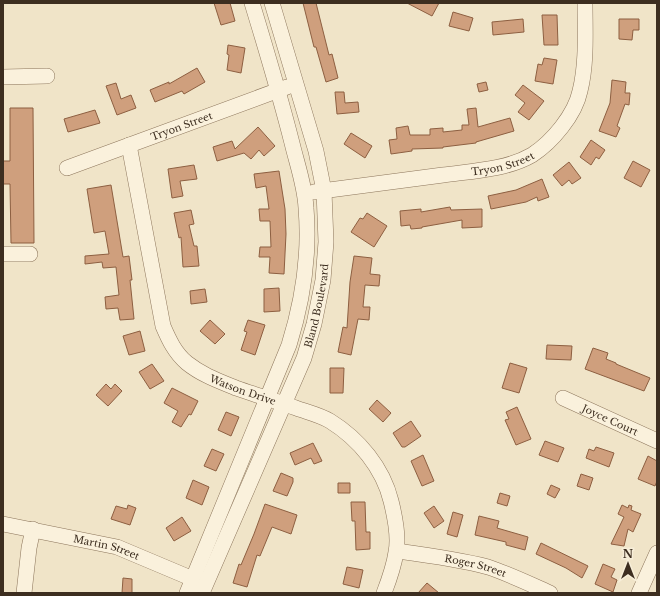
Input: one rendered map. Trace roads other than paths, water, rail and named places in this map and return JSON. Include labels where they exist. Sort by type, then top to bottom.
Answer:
[{"type":"street","name":"Bland Boulevard","points":[[200,585],[266,399],[289,345],[296,324],[306,272],[308,239],[305,194],[279,90],[252,3]]},
{"type":"street","name":"Bland Boulevard","points":[[187,593],[200,585],[245,492],[304,358],[320,301],[326,242],[324,191],[316,151],[272,3]]},
{"type":"street","name":"Tryon Street","points":[[305,194],[477,170],[511,164],[532,155],[553,137],[570,115],[580,92],[584,68],[585,3]]},
{"type":"street","points":[[3,77],[47,76]]},
{"type":"street","name":"Tryon Street","points":[[67,168],[296,84]]},
{"type":"street","name":"Watson Drive","points":[[129,145],[163,326],[169,341],[186,363],[199,372],[266,399],[315,414],[330,421],[354,440],[366,453],[377,468],[389,492],[396,521],[397,551],[384,593]]},
{"type":"street","points":[[3,254],[30,254]]},
{"type":"street","name":"Joyce Court","points":[[563,398],[657,441]]},
{"type":"street","name":"Martin Street","points":[[3,524],[131,551],[200,585]]},
{"type":"street","points":[[24,593],[32,529]]},
{"type":"street","name":"Roger Street","points":[[397,551],[464,561],[513,576],[550,593]]},
{"type":"street","points":[[639,593],[657,553]]}]
